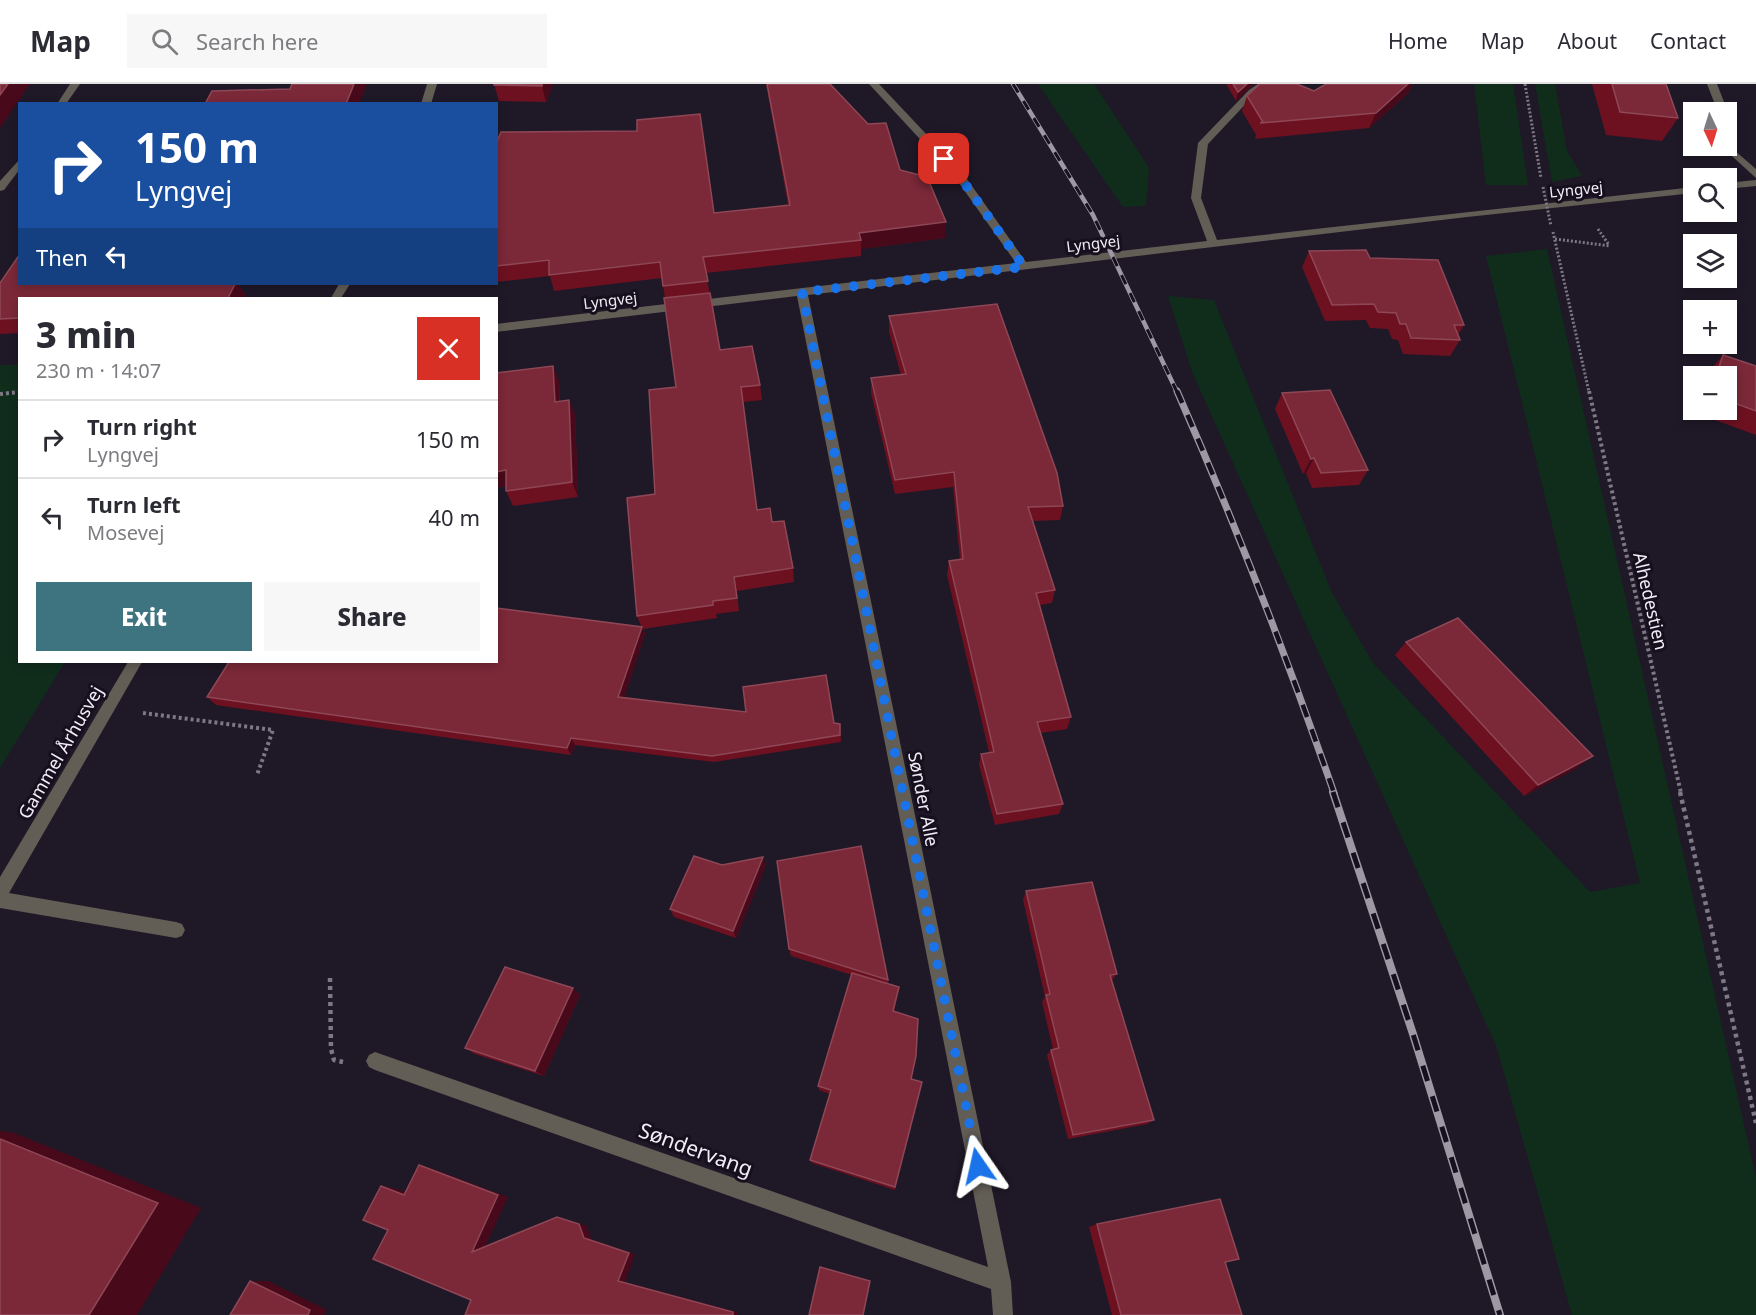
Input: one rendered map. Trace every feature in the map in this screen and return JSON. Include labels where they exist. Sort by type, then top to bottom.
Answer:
[{"type":"street","points":[[62,102],[75,84]]},
{"type":"street","points":[[427,102],[432,84]]},
{"type":"street","points":[[874,84],[958,174],[1024,267]]},
{"type":"street","points":[[1213,244],[1196,198],[1203,143],[1252,92],[1265,84]]},
{"type":"street","points":[[1712,84],[1719,102]]},
{"type":"street","points":[[1736,156],[1756,175]]},
{"type":"street","points":[[0,188],[18,165]]},
{"type":"street","points":[[1737,185],[1756,183]]},
{"type":"street","name":"Lyngvej","points":[[498,328],[1683,191]]},
{"type":"street","name":"Sønder Alle","points":[[802,292],[1001,1282],[1003,1315]]},
{"type":"street","name":"Gammel Århusvej","points":[[0,893],[134,663]]},
{"type":"street","points":[[0,900],[176,930]]},
{"type":"street","name":"Søndervang","points":[[375,1061],[1001,1282]]},
{"type":"path","name":"Alhedestien","points":[[1525,84],[1551,226],[1756,1123]]},
{"type":"path","points":[[1555,239],[1610,246]]},
{"type":"path","points":[[0,394],[18,392]]},
{"type":"path","points":[[108,709],[273,730],[257,775]]},
{"type":"path","points":[[330,978],[331,1049],[334,1060],[340,1063],[356,1055],[375,1061]]},
{"type":"green space","points":[[1038,84],[1094,84],[1149,168],[1146,206],[1123,207]]},
{"type":"green space","points":[[1474,84],[1513,84],[1528,185],[1486,185]]},
{"type":"green space","points":[[1535,84],[1555,84],[1567,151],[1582,176],[1552,182]]},
{"type":"green space","points":[[1547,249],[1756,1178],[1756,1315],[1572,1315],[1497,1048],[1192,372],[1168,296],[1214,300],[1332,593],[1373,663],[1590,892],[1640,883],[1486,256]]},
{"type":"green space","points":[[0,365],[18,365],[18,663],[64,663],[0,768]]},
{"type":"building","points":[[0,84],[8,84],[0,95]]},
{"type":"building","points":[[292,84],[354,84],[347,102],[206,102],[212,91],[290,89]]},
{"type":"building","points":[[542,84],[542,86],[494,85]]},
{"type":"building","points":[[767,84],[830,84],[868,124],[886,123],[900,170],[927,177],[946,222],[859,233],[861,240],[703,257],[708,281],[663,286],[660,262],[549,275],[549,260],[498,266],[498,139],[501,132],[637,131],[637,120],[700,114],[714,213],[790,205]]},
{"type":"building","points":[[1233,84],[1247,84],[1238,92]]},
{"type":"building","points":[[1260,84],[1297,84],[1314,91],[1326,84],[1408,84],[1376,113],[1260,123],[1263,122],[1247,96]]},
{"type":"building","points":[[1612,84],[1666,84],[1678,118],[1620,112]]},
{"type":"building","points":[[1366,250],[1370,258],[1438,260],[1464,325],[1454,325],[1460,340],[1411,338],[1406,324],[1400,324],[1396,313],[1378,312],[1374,304],[1332,305],[1309,251]]},
{"type":"building","points":[[18,257],[18,285],[234,285],[228,297],[18,297],[18,318],[0,319],[0,283]]},
{"type":"building","points":[[710,293],[720,350],[752,346],[760,385],[741,387],[757,510],[770,508],[772,522],[784,521],[793,568],[734,577],[737,598],[713,601],[713,605],[637,616],[627,498],[655,494],[649,390],[676,387],[664,298]]},
{"type":"building","points":[[997,304],[1057,473],[1063,506],[1028,507],[1055,590],[1036,593],[1071,717],[1037,722],[1063,804],[997,814],[981,754],[994,752],[949,561],[963,559],[954,472],[895,480],[871,378],[906,374],[889,316]]},
{"type":"building","points":[[1723,355],[1756,366],[1756,411],[1737,404],[1737,366],[1719,366]]},
{"type":"building","points":[[553,366],[555,402],[569,400],[572,482],[506,491],[506,470],[498,472],[498,373]]},
{"type":"building","points":[[1330,390],[1368,470],[1321,473],[1314,458],[1311,459],[1282,393]]},
{"type":"building","points":[[498,608],[642,627],[618,697],[746,712],[743,687],[826,675],[834,723],[840,724],[840,735],[712,756],[571,738],[567,748],[207,697],[228,663],[498,663]]},
{"type":"building","points":[[1458,618],[1593,756],[1538,785],[1406,642]]},
{"type":"building","points":[[861,846],[888,980],[789,949],[777,861]]},
{"type":"building","points":[[694,856],[722,865],[763,857],[733,931],[670,909]]},
{"type":"building","points":[[1092,882],[1117,974],[1110,975],[1154,1120],[1073,1135],[1051,1050],[1059,1048],[1046,995],[1050,994],[1026,891]]},
{"type":"building","points":[[505,967],[573,988],[535,1071],[465,1048]]},
{"type":"building","points":[[852,973],[899,987],[893,1011],[918,1019],[916,1056],[911,1079],[922,1082],[895,1187],[810,1160],[831,1090],[818,1086]]},
{"type":"building","points":[[0,1139],[158,1203],[89,1315],[0,1315]]},
{"type":"building","points":[[419,1165],[498,1195],[472,1252],[557,1217],[579,1224],[584,1238],[629,1253],[618,1281],[733,1312],[733,1315],[465,1315],[471,1300],[373,1259],[388,1230],[363,1220],[381,1186],[404,1195]]},
{"type":"building","points":[[1220,1199],[1239,1259],[1225,1262],[1242,1315],[1121,1315],[1097,1224]]},
{"type":"building","points":[[820,1267],[870,1281],[863,1315],[809,1315]]},
{"type":"building","points":[[250,1281],[310,1310],[308,1315],[230,1315]]},
{"type":"railway","points":[[1013,84],[1093,215],[1177,392]]},
{"type":"railway","points":[[1177,391],[1260,590],[1334,793]]},
{"type":"railway","points":[[1333,792],[1413,1034],[1500,1315]]},
{"type":"route","points":[[944,159],[958,174],[1024,267],[802,292],[978,1166]]}]
